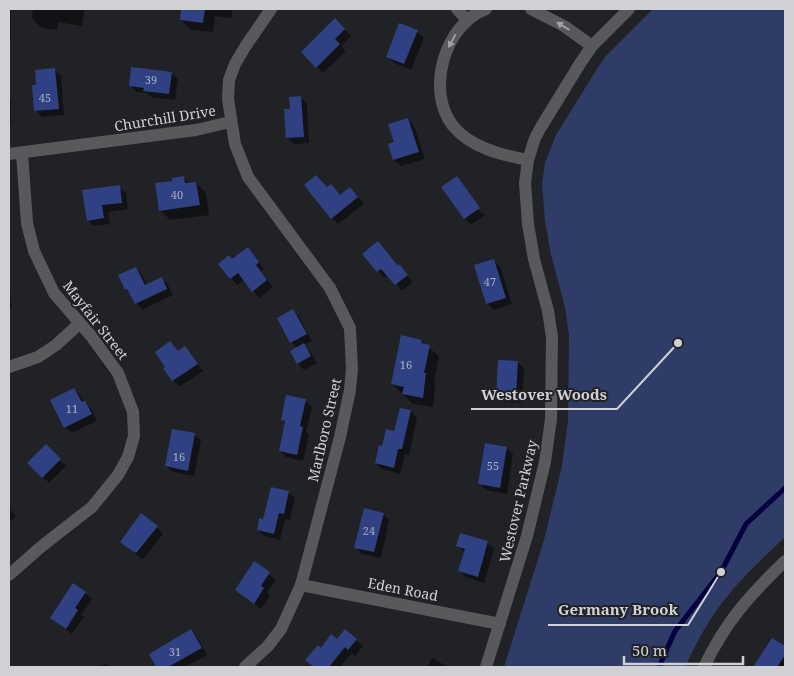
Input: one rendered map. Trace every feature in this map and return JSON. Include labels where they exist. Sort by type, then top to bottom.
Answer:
[{"type":"street","name":"Churchill Drive","points":[[9,154],[196,130],[230,122],[229,80],[235,64],[271,9]]},
{"type":"street","points":[[457,9],[467,20]]},
{"type":"street","points":[[486,9],[467,20],[453,39],[441,78],[441,93],[447,117],[460,133],[481,146],[505,155],[528,160]]},
{"type":"street","points":[[531,9],[564,26],[592,46]]},
{"type":"street","name":"Westover Parkway","points":[[486,667],[527,536],[545,462],[551,419],[552,337],[528,224],[525,184],[528,160],[535,138],[541,127],[592,46],[629,9]]},
{"type":"street","name":"Marlboro Street","points":[[230,122],[235,144],[248,177],[330,288],[350,328],[352,369],[350,390],[340,437],[301,585],[281,628],[268,646],[245,667]]},
{"type":"street","name":"Mayfair Street","points":[[9,575],[42,546],[92,507],[118,475],[128,457],[134,436],[133,412],[118,373],[91,336],[54,293],[34,251],[27,223],[22,153]]},
{"type":"street","points":[[9,367],[38,357],[56,345],[79,324]]},
{"type":"street","points":[[704,667],[734,616],[785,561]]},
{"type":"street","name":"Eden Road","points":[[301,585],[500,624]]},
{"type":"shaded area","points":[[653,9],[785,9],[785,537],[750,570],[726,597],[696,644],[685,667],[504,667],[544,540],[562,466],[568,420],[569,336],[565,307],[551,255],[545,221],[542,184],[545,163],[556,135],[605,57]]},
{"type":"building","points":[[181,9],[205,9],[203,23],[180,20]]},
{"type":"building","points":[[335,18],[345,29],[335,39],[340,44],[316,68],[301,52]]},
{"type":"building","points":[[399,23],[418,30],[404,64],[386,57]]},
{"type":"building","points":[[131,67],[172,72],[169,94],[143,91],[144,88],[129,86]]},
{"type":"building","points":[[55,68],[59,109],[34,111],[32,85],[36,85],[35,70]]},
{"type":"building","points":[[301,96],[304,137],[286,138],[284,109],[290,109],[289,97]]},
{"type":"building","points":[[408,118],[419,152],[393,160],[388,144],[394,142],[388,124]]},
{"type":"building","points":[[316,175],[327,187],[331,184],[340,195],[350,187],[358,197],[331,219],[304,185]]},
{"type":"building","points":[[184,176],[185,183],[196,182],[200,205],[159,211],[155,183],[172,181],[172,178]]},
{"type":"building","points":[[457,176],[480,208],[464,219],[441,187]]},
{"type":"building","points":[[120,185],[122,203],[102,205],[104,218],[87,221],[82,190]]},
{"type":"building","points":[[378,241],[398,266],[399,264],[408,275],[395,285],[381,269],[377,272],[362,254]]},
{"type":"building","points":[[248,247],[259,262],[256,265],[267,280],[252,292],[238,273],[230,279],[218,264],[229,255],[232,259]]},
{"type":"building","points":[[494,259],[506,298],[486,304],[474,265]]},
{"type":"building","points":[[136,267],[145,285],[162,277],[167,289],[135,304],[127,289],[125,290],[118,275]]},
{"type":"building","points":[[293,309],[307,334],[290,343],[277,318]]},
{"type":"building","points":[[401,335],[422,340],[421,343],[430,345],[424,373],[426,373],[423,398],[402,394],[404,387],[391,384]]},
{"type":"building","points":[[170,341],[178,351],[185,346],[198,364],[172,381],[155,352]]},
{"type":"building","points":[[304,343],[311,356],[297,364],[290,351]]},
{"type":"building","points":[[498,360],[518,361],[516,397],[496,396]]},
{"type":"building","points":[[74,388],[82,402],[85,401],[92,414],[64,428],[50,400]]},
{"type":"building","points":[[286,395],[306,399],[300,426],[303,427],[297,455],[279,451],[285,421],[281,420]]},
{"type":"building","points":[[400,408],[411,410],[402,449],[398,449],[394,468],[375,463],[379,445],[382,446],[386,429],[394,431]]},
{"type":"building","points":[[172,429],[195,433],[188,471],[165,466]]},
{"type":"building","points":[[485,443],[507,447],[500,488],[478,484]]},
{"type":"building","points":[[46,444],[61,459],[42,478],[27,463]]},
{"type":"building","points":[[271,487],[289,491],[284,514],[279,513],[274,534],[257,530],[259,518],[263,519]]},
{"type":"building","points":[[364,508],[384,513],[374,552],[354,548]]},
{"type":"building","points":[[141,513],[158,526],[135,553],[120,542]]},
{"type":"building","points":[[460,533],[488,541],[478,577],[458,571],[465,549],[456,546]]},
{"type":"building","points":[[254,561],[270,572],[261,586],[264,588],[254,604],[235,590]]},
{"type":"building","points":[[73,583],[86,592],[75,608],[78,610],[66,629],[50,618]]},
{"type":"building","points":[[191,629],[202,648],[168,667],[156,667],[149,654]]},
{"type":"building","points":[[345,629],[357,639],[348,650],[345,647],[329,667],[314,667],[305,660],[318,645],[321,648],[331,634],[337,639]]},
{"type":"building","points":[[772,638],[785,646],[785,655],[777,667],[753,667]]},
{"type":"waterway","points":[[659,667],[675,631],[721,572],[746,524],[785,488]]},
{"type":"place","name":"Westover Woods","points":[[678,343]]},
{"type":"place","name":"Germany Brook","points":[[721,572]]}]
